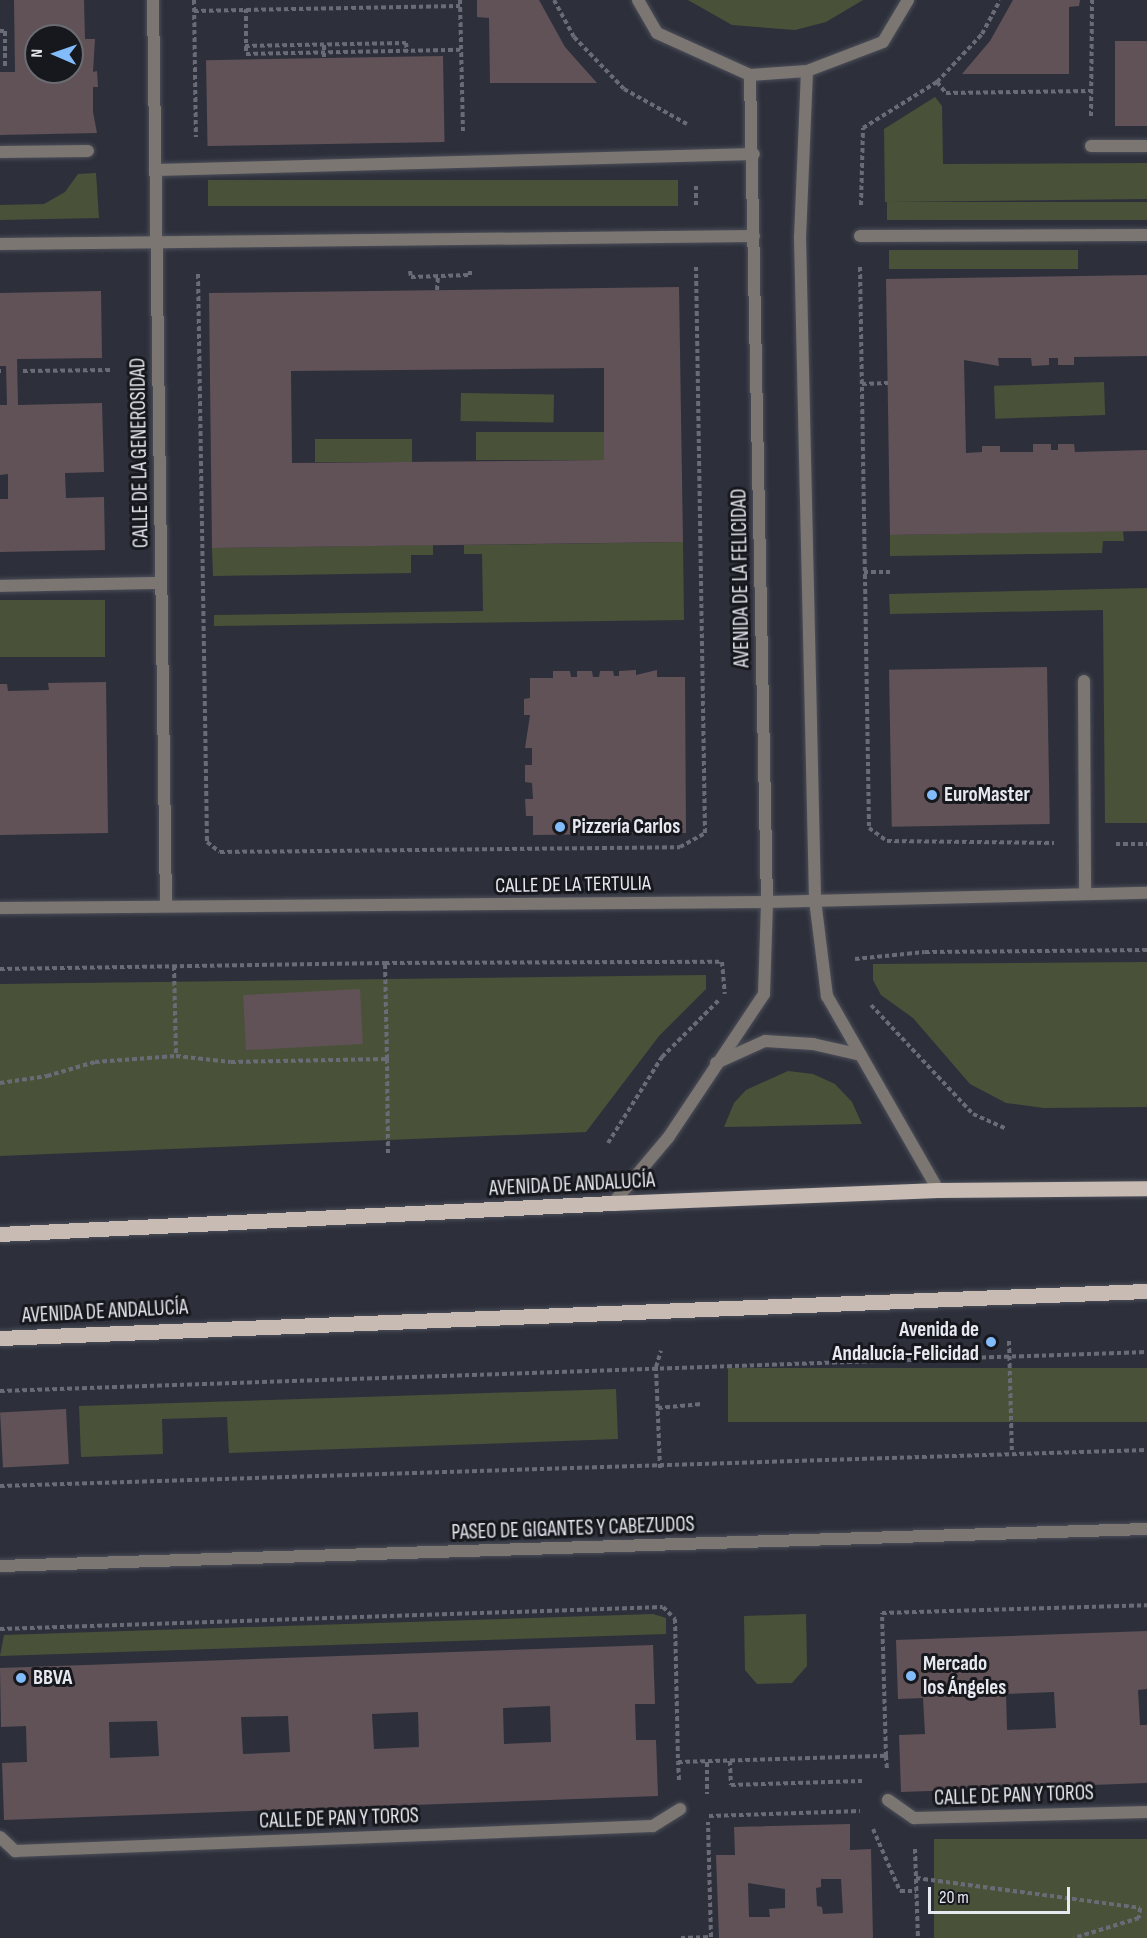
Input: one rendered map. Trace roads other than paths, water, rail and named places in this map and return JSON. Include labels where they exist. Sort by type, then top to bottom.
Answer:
[{"type":"main road","name":"AVENIDA DE ANDALUCÍA","points":[[0,1234],[613,1203],[938,1190],[1147,1188]]},
{"type":"main road","name":"AVENIDA DE ANDALUCÍA","points":[[0,1338],[616,1309],[1147,1292]]},
{"type":"street","name":"CALLE DE LA GENEROSIDAD","points":[[153,0],[166,906]]},
{"type":"street","points":[[638,0],[657,33],[750,75],[807,71],[883,42],[908,0]]},
{"type":"street","points":[[807,71],[800,237],[815,900],[827,996],[938,1190]]},
{"type":"street","name":"AVENIDA DE LA FELICIDAD","points":[[613,1203],[668,1138],[714,1063],[764,994],[767,902],[754,154],[750,75]]},
{"type":"street","points":[[1091,146],[1147,146]]},
{"type":"street","points":[[0,152],[88,151]]},
{"type":"street","points":[[156,170],[754,154]]},
{"type":"street","points":[[860,236],[1147,235]]},
{"type":"street","points":[[0,244],[754,236]]},
{"type":"street","points":[[0,586],[161,583]]},
{"type":"street","points":[[1084,681],[1085,894]]},
{"type":"street","name":"CALLE DE LA TERTULIA","points":[[0,908],[767,902],[1147,893]]},
{"type":"street","points":[[714,1063],[765,1041],[813,1044],[861,1055]]},
{"type":"street","name":"PASEO DE GIGANTES Y CABEZUDOS","points":[[0,1566],[1147,1529]]},
{"type":"street","name":"CALLE DE PAN Y TOROS","points":[[888,1800],[914,1818],[1147,1812]]},
{"type":"street","name":"CALLE DE PAN Y TOROS","points":[[0,1837],[15,1851],[652,1826],[680,1809]]},
{"type":"place","name":"EuroMaster","points":[[932,795]]},
{"type":"place","name":"Pizzería Carlos","points":[[560,827]]},
{"type":"place","name":"Avenida de Andalucía-Felicidad","points":[[991,1342]]},
{"type":"place","name":"Mercado los Ángeles","points":[[911,1676]]},
{"type":"place","name":"BBVA","points":[[21,1678]]}]
